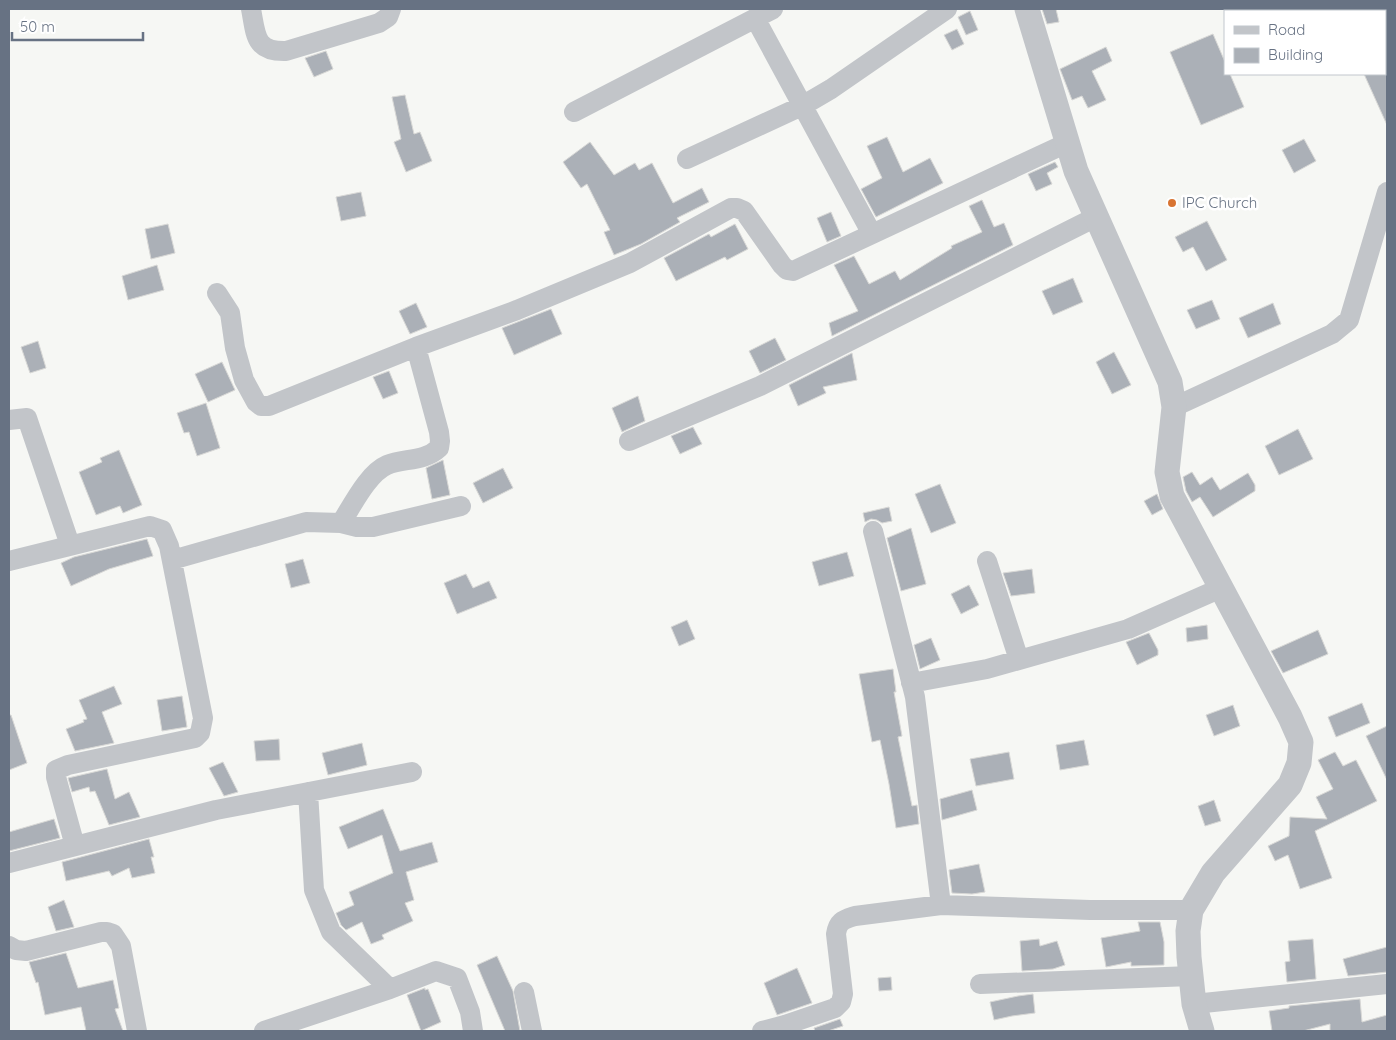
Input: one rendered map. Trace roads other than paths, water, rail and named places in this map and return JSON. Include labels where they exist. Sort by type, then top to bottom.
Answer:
[{"type":"street","points":[[252,9],[257,38],[263,47],[273,51],[286,51],[379,23],[388,17],[391,9]]},
{"type":"street","points":[[574,112],[773,9]]},
{"type":"street","points":[[686,159],[802,106],[831,89],[947,9]]},
{"type":"street","points":[[1027,9],[1076,171],[1170,382],[1174,407],[1167,472],[1172,496],[1301,742],[1299,763],[1290,785],[1213,873],[1192,910],[1188,931],[1191,976],[1194,1004],[1202,1031]]},
{"type":"street","points":[[755,18],[872,234]]},
{"type":"street","points":[[217,293],[230,313],[235,348],[244,380],[256,402],[261,406],[269,406],[416,347],[516,310],[630,262],[731,208],[744,211],[787,270],[793,271],[1067,143]]},
{"type":"street","points":[[1174,407],[1332,334],[1349,320],[1387,192]]},
{"type":"street","points":[[629,441],[760,386],[1096,217]]},
{"type":"street","points":[[341,523],[373,475],[380,468],[389,464],[427,456],[438,448],[440,442],[439,432],[416,347]]},
{"type":"street","points":[[9,420],[27,418],[69,542],[72,545]]},
{"type":"street","points":[[172,560],[306,522],[341,523],[356,527],[373,528],[461,506]]},
{"type":"street","points":[[9,561],[150,526],[162,530],[167,538],[203,718],[200,733],[194,738],[68,764],[56,770],[56,777],[75,846]]},
{"type":"street","points":[[873,531],[915,697],[941,905]]},
{"type":"street","points":[[987,561],[1019,660]]},
{"type":"street","points":[[912,683],[987,669],[1128,629],[1221,588]]},
{"type":"street","points":[[9,863],[216,810],[412,772]]},
{"type":"street","points":[[308,792],[314,890],[331,932],[390,989]]},
{"type":"street","points":[[762,1031],[835,1008],[841,1002],[843,994],[836,934],[837,925],[843,920],[855,916],[941,905],[1081,910],[1192,910]]},
{"type":"street","points":[[9,946],[16,950],[26,951],[101,932],[114,934],[121,946],[137,1031]]},
{"type":"street","points":[[264,1031],[390,989],[436,971],[457,978],[470,1012],[473,1031]]},
{"type":"street","points":[[980,984],[1191,976]]},
{"type":"street","points":[[1194,1004],[1387,984]]},
{"type":"street","points":[[524,992],[532,1031]]},
{"type":"place","name":"IPC Church","points":[[1172,203]]}]
